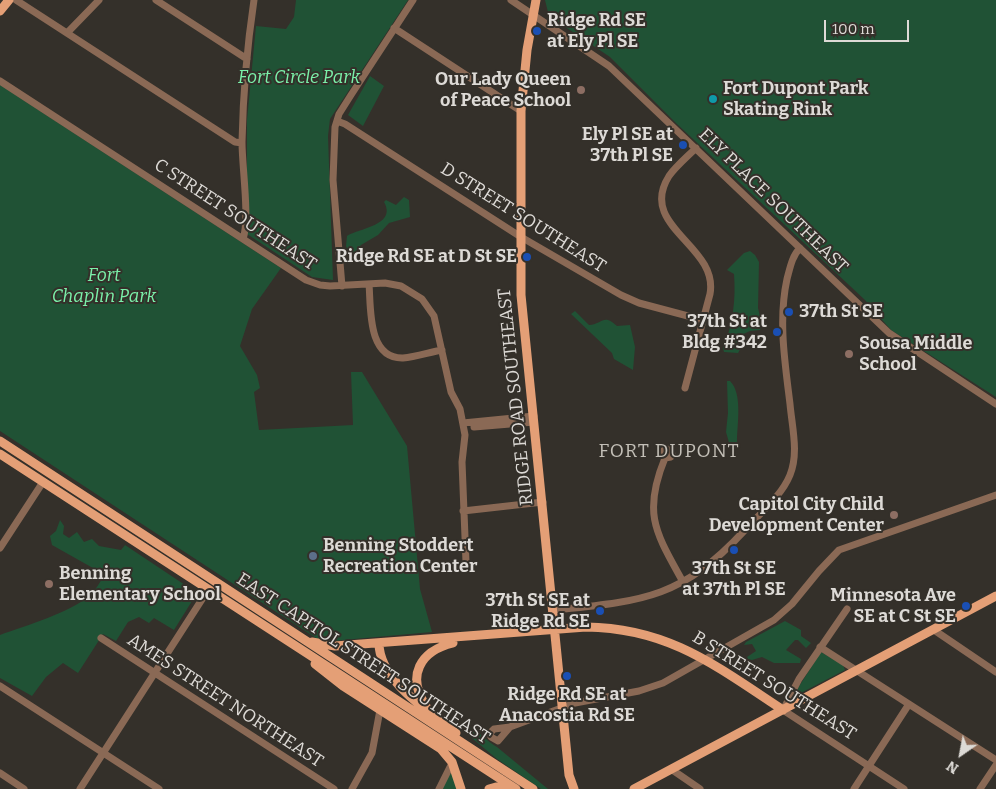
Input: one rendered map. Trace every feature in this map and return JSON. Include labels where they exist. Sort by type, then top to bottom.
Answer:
[{"type":"main road","points":[[0,12],[9,0]]},
{"type":"main road","name":"RIDGE ROAD SOUTHEAST","points":[[536,0],[521,111],[523,317],[554,610],[569,775],[574,789]]},
{"type":"main road","name":"EAST CAPITOL STREET SOUTHEAST","points":[[0,441],[293,638],[533,789]]},
{"type":"main road","points":[[0,454],[208,590],[293,638],[516,789]]},
{"type":"main road","points":[[634,789],[996,598]]},
{"type":"main road","name":"B STREET SOUTHEAST","points":[[293,638],[328,646],[556,630],[605,628],[635,632],[677,645],[704,659],[784,710]]},
{"type":"main road","points":[[436,717],[425,705],[418,692],[417,678],[420,665],[427,655],[437,648],[474,637]]},
{"type":"main road","points":[[293,638],[329,676],[441,749],[452,762],[460,789]]},
{"type":"main road","points":[[379,643],[383,659],[395,680],[406,693],[496,765]]},
{"type":"main road","points":[[489,789],[496,787],[507,789]]},
{"type":"street","points":[[16,0],[234,142],[242,143]]},
{"type":"street","points":[[67,33],[99,0]]},
{"type":"street","points":[[243,239],[246,228],[242,143],[247,59],[254,0]]},
{"type":"street","points":[[342,286],[333,180],[333,141],[337,122],[351,95],[413,0]]},
{"type":"street","name":"ELY PLACE SOUTHEAST","points":[[511,0],[609,66],[899,341],[996,404]]},
{"type":"street","points":[[160,1],[247,59]]},
{"type":"street","points":[[394,28],[521,111]]},
{"type":"street","name":"C STREET SOUTHEAST","points":[[0,81],[311,282],[320,285],[342,286],[388,283],[401,286],[422,298],[434,316],[452,395],[460,409],[463,426],[463,511],[466,562]]},
{"type":"street","name":"D STREET SOUTHEAST","points":[[337,122],[345,124],[521,237],[628,298],[703,320]]},
{"type":"street","points":[[685,388],[710,290],[708,270],[700,257],[671,226],[665,214],[662,201],[668,178],[696,148]]},
{"type":"street","points":[[554,610],[633,601],[683,582],[704,569],[724,552],[777,495],[790,476],[794,446],[783,318],[788,276],[793,258],[800,248]]},
{"type":"street","points":[[369,284],[374,336],[378,344],[385,351],[403,358],[442,350]]},
{"type":"street","points":[[463,426],[534,419]]},
{"type":"street","points":[[665,458],[655,486],[653,517],[658,535],[683,582]]},
{"type":"street","points":[[0,548],[43,482]]},
{"type":"street","points":[[510,727],[563,706],[596,697],[651,688],[677,677],[704,659],[776,618],[839,550],[996,495]]},
{"type":"street","points":[[463,511],[543,502]]},
{"type":"street","points":[[80,789],[208,590]]},
{"type":"street","points":[[784,710],[790,694],[847,609]]},
{"type":"street","points":[[935,631],[996,672]]},
{"type":"street","name":"AMES STREET NORTHEAST","points":[[101,638],[334,789]]},
{"type":"street","points":[[820,647],[996,760]]},
{"type":"street","points":[[0,686],[159,789]]},
{"type":"street","points":[[854,789],[909,704]]},
{"type":"street","points":[[352,789],[372,753],[380,710]]},
{"type":"street","name":"B STREET SOUTHEAST","points":[[784,710],[904,789]]},
{"type":"street","points":[[439,789],[452,762]]},
{"type":"street","points":[[980,789],[996,765]]},
{"type":"street","points":[[671,769],[700,789]]},
{"type":"street","points":[[0,773],[24,789]]},
{"type":"green space","name":"Fort Circle Park","points":[[296,0],[408,0],[330,119],[328,136],[333,280],[312,277],[247,234],[247,120],[256,26],[286,29],[294,17]]},
{"type":"green space","points":[[545,0],[996,0],[996,397],[891,330],[865,300],[677,124],[610,57],[549,16]]},
{"type":"green space","name":"Fort Circle Park","points":[[370,76],[384,86],[363,126],[348,115]]},
{"type":"green space","name":"Fort Chaplin Park","points":[[0,85],[281,268],[252,309],[240,346],[257,375],[260,388],[254,392],[259,430],[353,425],[351,372],[362,372],[407,446],[420,589],[432,632],[332,641],[316,638],[0,431]]},
{"type":"green space","points":[[404,197],[409,200],[410,217],[389,223],[378,235],[361,245],[353,255],[350,255],[346,246],[347,236],[381,221],[386,216],[387,210],[384,202],[386,200],[396,205]]},
{"type":"green space","points":[[750,251],[759,262],[758,308],[762,325],[760,330],[750,331],[739,336],[742,346],[738,353],[724,352],[723,348],[733,312],[735,293],[734,274],[727,270],[744,253]]},
{"type":"green space","points":[[575,311],[589,325],[609,320],[617,326],[630,325],[635,347],[633,370],[614,359],[612,353],[571,314]]},
{"type":"green space","points":[[727,381],[730,381],[734,387],[738,401],[737,442],[733,448],[730,446],[726,432],[728,413]]},
{"type":"green space","points":[[60,520],[64,526],[63,534],[69,538],[77,532],[84,542],[92,539],[99,546],[121,550],[125,545],[197,593],[174,630],[154,618],[149,623],[139,617],[128,622],[116,641],[103,634],[78,673],[63,663],[46,677],[32,696],[0,678],[0,635],[70,608],[91,594],[103,577],[100,572],[52,545],[50,536],[56,531]]},
{"type":"green space","points":[[785,621],[801,630],[801,636],[811,643],[806,648],[798,640],[795,640],[786,650],[801,659],[800,663],[774,663],[762,657],[752,660],[748,659],[747,657],[756,651],[752,644],[744,645],[746,642]]},
{"type":"green space","points":[[821,652],[843,665],[845,670],[797,695],[796,691]]},
{"type":"green space","points":[[469,728],[497,747],[548,789],[541,789],[497,759],[467,734],[466,731]]},
{"type":"green space","points":[[452,773],[458,789],[440,789],[450,774]]},
{"type":"place","name":"Ridge Rd SE at Ely Pl SE","points":[[537,31]]},
{"type":"place","name":"Our Lady Queen of Peace School","points":[[581,90]]},
{"type":"place","name":"Fort Dupont Park Skating Rink","points":[[713,99]]},
{"type":"place","name":"Ely Pl SE at 37th Pl SE","points":[[683,145]]},
{"type":"place","name":"Ridge Rd SE at D St SE","points":[[527,257]]},
{"type":"place","name":"37th St SE","points":[[789,312]]},
{"type":"place","name":"37th St at Bldg #342","points":[[777,332]]},
{"type":"place","name":"Sousa Middle School","points":[[849,354]]},
{"type":"place","name":"Capitol City Child Development Center","points":[[894,515]]},
{"type":"place","name":"37th St SE at 37th Pl SE","points":[[734,550]]},
{"type":"place","name":"Benning Stoddert Recreation Center","points":[[313,556]]},
{"type":"place","name":"Benning Elementary School","points":[[49,584]]},
{"type":"place","name":"Minnesota Ave SE at C St SE","points":[[966,606]]},
{"type":"place","name":"37th St SE at Ridge Rd SE","points":[[600,611]]},
{"type":"place","name":"Ridge Rd SE at Anacostia Rd SE","points":[[567,676]]},
{"type":"district","name":"FORT DUPONT","points":[[669,452]]}]
